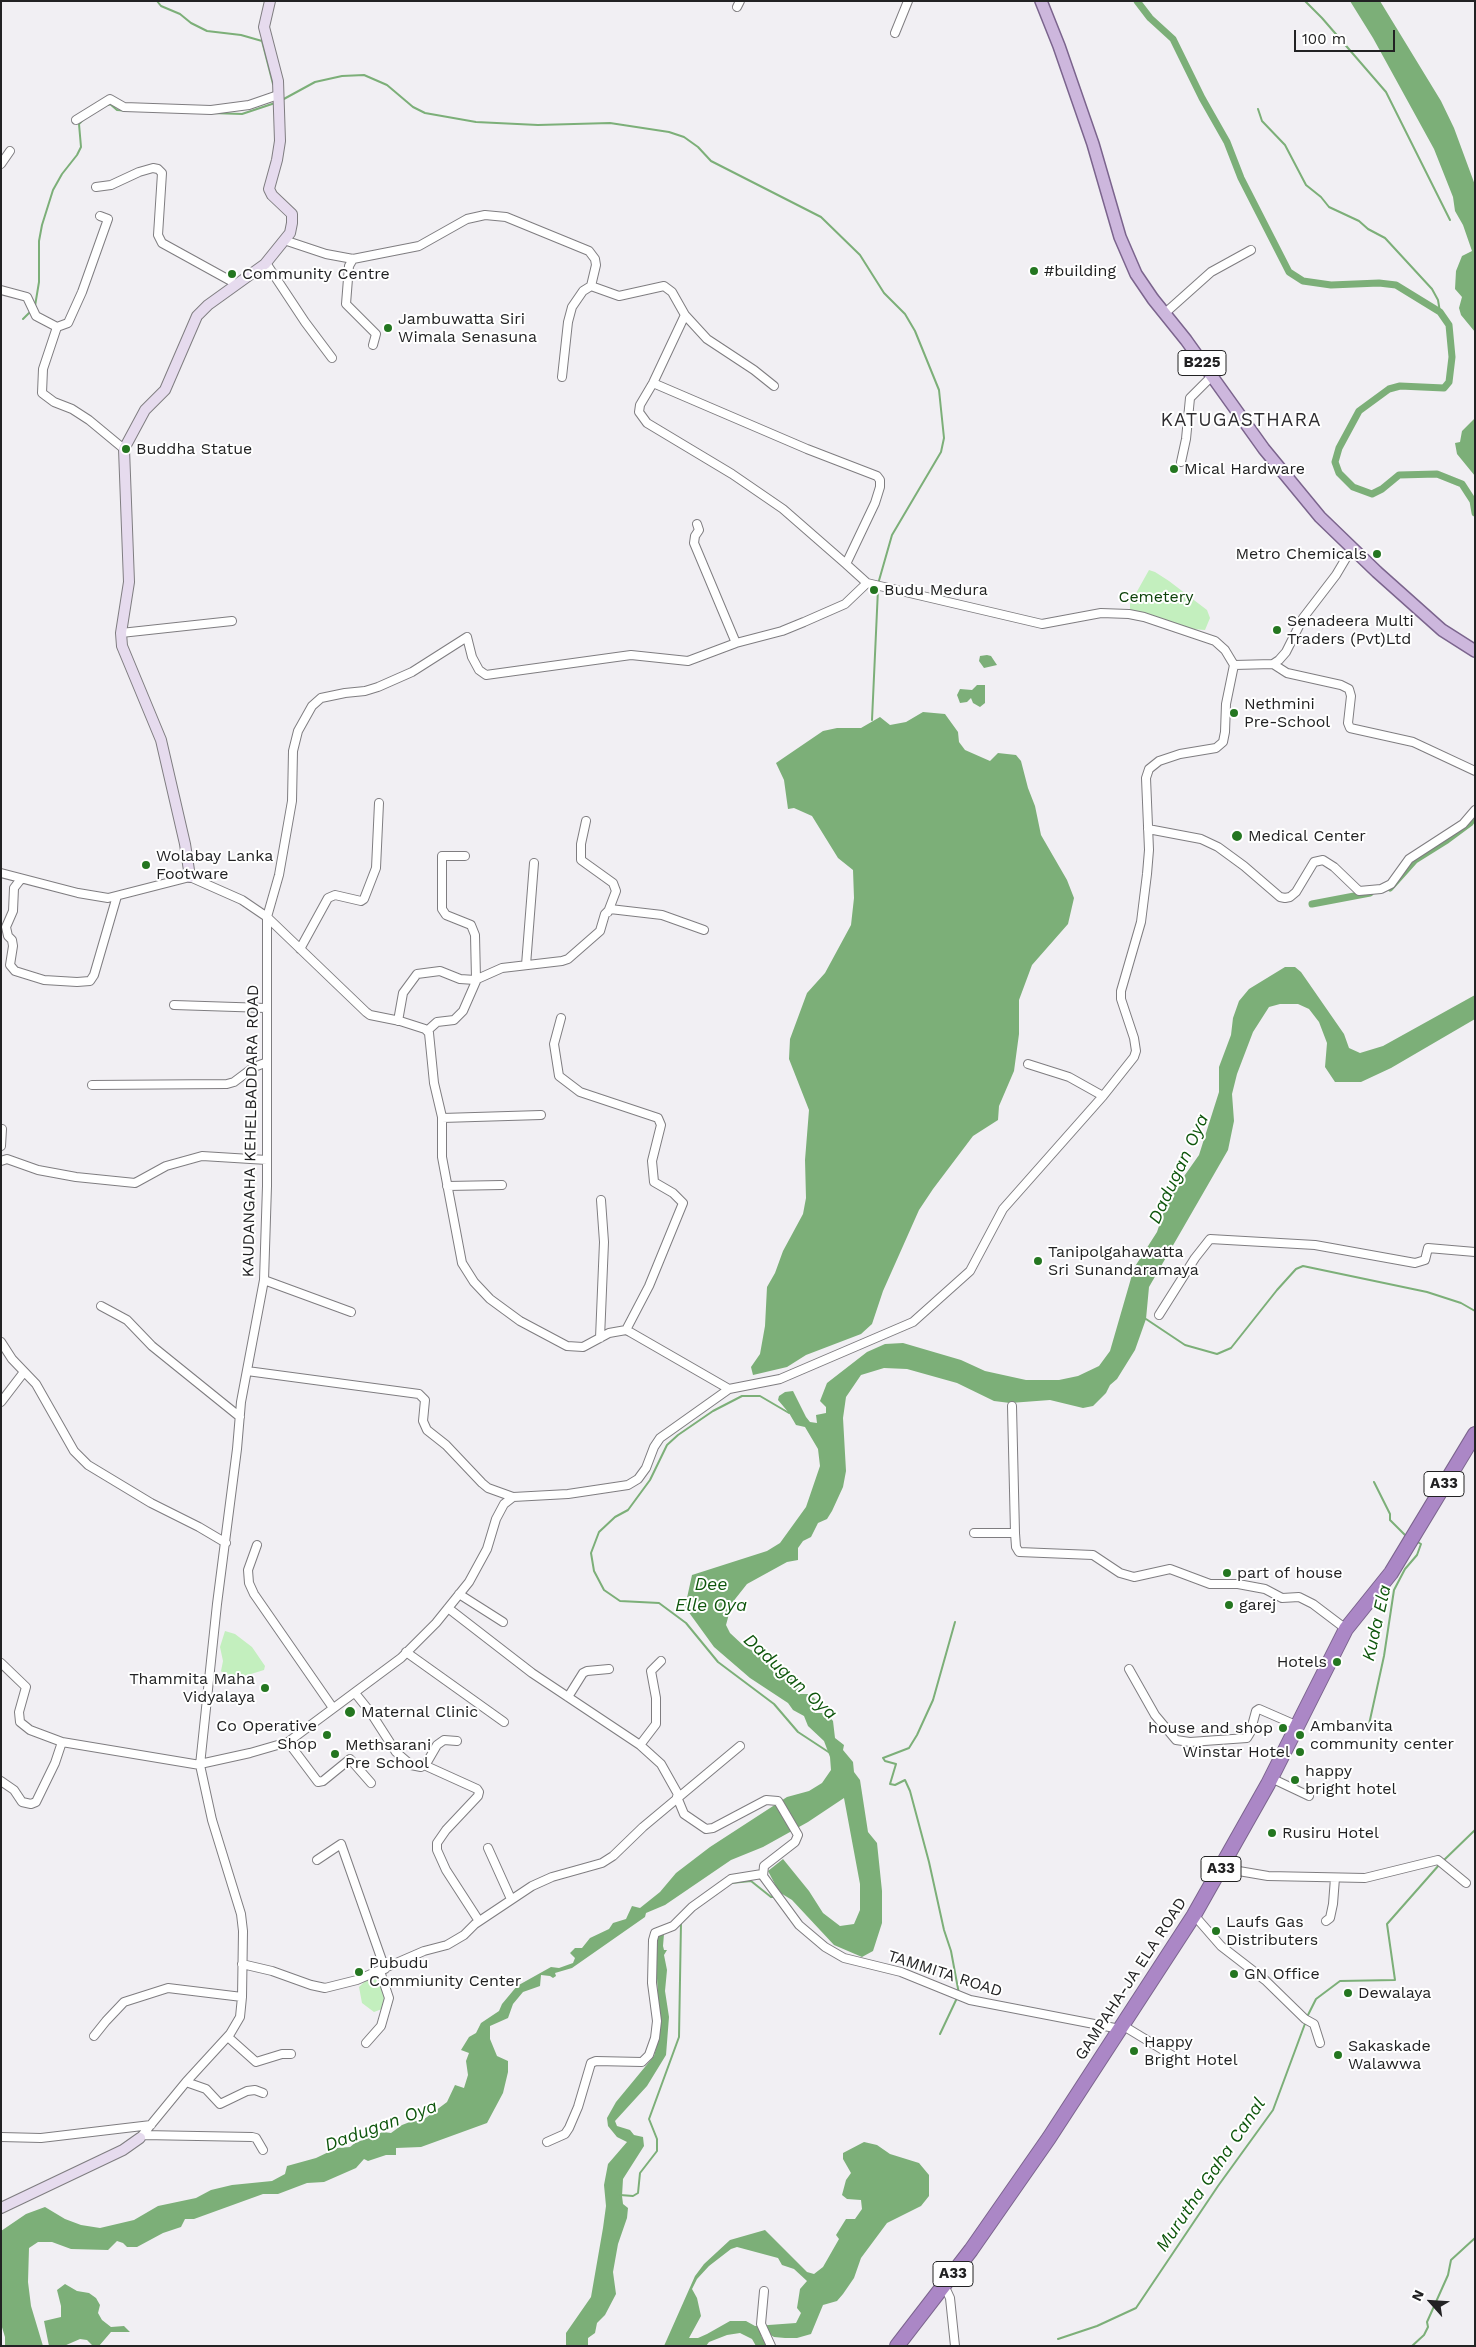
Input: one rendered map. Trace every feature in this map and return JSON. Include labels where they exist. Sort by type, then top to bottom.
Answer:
[{"type":"highway","name":"GAMPAHA-JA ELA ROAD","points":[[897,2346],[1015,2187],[1194,1914],[1271,1778],[1346,1629],[1391,1573],[1475,1434]]},
{"type":"main road","name":"B225","points":[[1041,1],[1059,46],[1093,144],[1112,215],[1136,274],[1275,463],[1320,517],[1442,630],[1475,651]]},
{"type":"street","points":[[190,877],[185,844],[162,740],[122,646],[121,633],[129,582],[124,449],[145,410],[166,390],[197,316],[208,305],[266,263],[290,233],[292,214],[272,195],[269,189],[278,160],[280,141],[278,81],[264,27],[270,1]]},
{"type":"street","points":[[895,33],[908,1]]},
{"type":"street","points":[[76,120],[110,99],[124,107],[211,110],[249,105],[278,95]]},
{"type":"street","points":[[1,164],[10,151]]},
{"type":"street","points":[[96,187],[111,185],[139,172],[158,169],[162,172],[158,235],[162,243],[235,285]]},
{"type":"street","points":[[284,240],[326,254],[353,259],[419,246],[467,219],[485,215],[506,217],[589,251],[595,259],[596,265],[591,286],[583,292],[572,307],[568,322],[562,377]]},
{"type":"street","points":[[1,290],[28,297],[36,316],[57,327],[68,323],[82,292],[108,219],[105,216],[100,216]]},
{"type":"street","points":[[1164,314],[1211,272],[1251,250]]},
{"type":"street","points":[[353,259],[349,266],[346,304],[376,334],[373,344]]},
{"type":"street","points":[[266,263],[305,322],[332,358]]},
{"type":"street","points":[[591,286],[619,296],[664,286],[672,292],[685,315],[707,339],[754,370],[774,386]]},
{"type":"street","points":[[247,1371],[419,1394],[425,1400],[423,1421],[426,1430],[446,1445],[488,1488],[512,1498],[568,1494],[628,1485],[638,1479],[646,1468],[654,1447],[660,1438],[729,1389],[780,1379],[914,1322],[970,1271],[1003,1208],[1130,1065],[1136,1051],[1134,1038],[1121,998],[1121,991],[1141,922],[1147,874],[1146,778],[1149,769],[1159,761],[1173,756],[1216,748],[1222,742],[1225,732],[1226,704],[1234,665],[1225,650],[1215,641],[1153,620],[1118,613],[1069,618],[1042,624],[867,582],[783,509],[732,474],[647,422],[639,412],[640,405],[653,383],[685,315]]},
{"type":"street","points":[[57,327],[44,369],[42,392],[54,402],[72,409],[89,420],[124,449]]},
{"type":"street","points":[[1181,462],[1186,439],[1190,398],[1212,376]]},
{"type":"street","points":[[653,383],[807,449],[877,476],[880,480],[880,487],[846,564]]},
{"type":"street","points":[[697,524],[699,530],[695,536],[694,544],[736,643],[782,631],[845,604],[867,582]]},
{"type":"street","points":[[1272,664],[1286,652],[1303,618],[1336,575],[1352,548]]},
{"type":"street","points":[[121,633],[232,621]]},
{"type":"street","name":"KAUDANGAHA KEHELBADDARA ROAD","points":[[140,2138],[186,2082],[228,2037],[240,2017],[243,1931],[238,1898],[212,1820],[200,1764],[240,1417],[264,1280],[267,1160],[265,1063],[267,917],[280,874],[292,801],[293,751],[298,731],[312,706],[321,698],[365,691],[396,679],[434,660],[467,637],[472,658],[479,670],[486,675],[631,655],[688,661],[736,643]]},
{"type":"street","points":[[1234,665],[1272,664],[1287,673],[1341,685],[1350,689],[1348,723],[1350,728],[1413,742],[1475,771]]},
{"type":"street","points":[[300,949],[328,898],[335,895],[361,901],[364,899],[376,868],[379,803]]},
{"type":"street","points":[[1148,829],[1201,839],[1218,847],[1244,866],[1280,897],[1285,898],[1290,897],[1296,892],[1314,862],[1323,860],[1359,891],[1381,889],[1392,884],[1409,859],[1462,824],[1475,810]]},
{"type":"street","points":[[398,1021],[404,993],[417,974],[440,970],[460,979],[477,979],[502,968],[568,959],[600,931],[616,891],[613,883],[581,860],[581,844],[586,820]]},
{"type":"street","points":[[427,1031],[437,1022],[454,1020],[463,1011],[477,979],[475,936],[471,925],[446,915],[442,909],[442,856],[464,856]]},
{"type":"street","points":[[526,965],[534,863]]},
{"type":"street","points":[[1,873],[95,896],[117,896],[190,877],[242,900],[267,917],[370,1015],[398,1021],[429,1033],[434,1083],[442,1118],[442,1157],[462,1262],[474,1282],[490,1299],[528,1326],[567,1346],[583,1347],[609,1333],[626,1330],[729,1389]]},
{"type":"street","points":[[21,879],[14,888],[13,911],[6,927],[8,936],[14,946],[10,965],[15,971],[44,980],[90,981],[94,975],[117,896]]},
{"type":"street","points":[[608,912],[610,910],[622,910],[662,915],[704,930]]},
{"type":"street","points":[[174,1006],[266,1008]]},
{"type":"street","points":[[561,1018],[554,1044],[559,1076],[580,1092],[658,1118],[661,1125],[652,1161],[654,1182],[673,1193],[683,1203],[649,1286],[626,1330]]},
{"type":"street","points":[[92,1085],[228,1084],[265,1063]]},
{"type":"street","points":[[1028,1064],[1069,1077],[1103,1096]]},
{"type":"street","points":[[442,1118],[541,1115]]},
{"type":"street","points":[[1,1146],[2,1129]]},
{"type":"street","points":[[1,1161],[7,1159],[38,1170],[76,1177],[135,1183],[166,1166],[202,1156],[267,1160]]},
{"type":"street","points":[[447,1186],[502,1185]]},
{"type":"street","points":[[600,1338],[604,1242],[601,1200]]},
{"type":"street","points":[[1159,1315],[1195,1258],[1210,1240],[1315,1245],[1416,1263],[1425,1260],[1428,1248],[1475,1252]]},
{"type":"street","points":[[264,1280],[351,1312]]},
{"type":"street","points":[[101,1306],[127,1320],[152,1346],[240,1417]]},
{"type":"street","points":[[1,1342],[41,1393],[74,1451],[88,1465],[151,1503],[226,1543]]},
{"type":"street","points":[[1,1402],[24,1372]]},
{"type":"street","points":[[1012,1406],[1015,1533],[1016,1548],[1019,1552],[1093,1555],[1120,1573],[1134,1577],[1170,1569],[1210,1584],[1238,1584],[1264,1589],[1282,1598],[1299,1597],[1313,1604],[1346,1629]]},
{"type":"street","points":[[1,1663],[17,1676],[26,1687],[19,1712],[20,1722],[30,1730],[62,1742],[200,1764],[288,1742],[355,1693],[406,1652],[436,1624],[469,1582],[487,1550],[496,1519],[504,1504],[512,1498]]},
{"type":"street","points":[[974,1532],[1015,1533]]},
{"type":"street","points":[[257,1545],[248,1570],[249,1583],[254,1594],[333,1708]]},
{"type":"street","points":[[459,1594],[503,1622]]},
{"type":"street","points":[[448,1608],[532,1673],[640,1745],[661,1764],[678,1797],[684,1814],[704,1828],[714,1828],[766,1800],[778,1800],[798,1835],[794,1842],[764,1866],[762,1874],[731,1879],[692,1907],[673,1926],[655,1933],[652,1940],[652,1983],[657,2021],[656,2038],[649,2055],[642,2062],[596,2061],[591,2063],[570,2128],[566,2134],[548,2142]]},
{"type":"street","points":[[406,1652],[504,1722]]},
{"type":"street","points":[[640,1745],[656,1724],[656,1698],[651,1671],[661,1661]]},
{"type":"street","points":[[1129,1668],[1155,1715],[1176,1740],[1190,1742],[1247,1738],[1256,1711],[1259,1709],[1298,1726]]},
{"type":"street","points":[[568,1698],[583,1673],[608,1669]]},
{"type":"street","points":[[355,1693],[371,1713],[396,1752],[411,1765],[420,1767],[424,1765],[436,1745],[444,1740],[457,1741]]},
{"type":"street","points":[[1,1781],[14,1790],[22,1802],[31,1804],[36,1802],[55,1763],[62,1742]]},
{"type":"street","points":[[288,1742],[318,1782],[323,1781],[350,1759],[371,1784]]},
{"type":"street","points":[[242,1964],[272,1971],[310,1985],[325,1988],[340,1986],[383,1970],[424,1951],[447,1945],[464,1936],[479,1921],[532,1886],[552,1877],[602,1863],[740,1746]]},
{"type":"street","points":[[424,1765],[479,1792],[478,1796],[446,1830],[437,1844],[437,1850],[446,1870],[479,1921]]},
{"type":"street","points":[[1271,1778],[1309,1796]]},
{"type":"street","points":[[317,1860],[341,1844],[383,1970],[389,1998],[388,2005],[381,2026],[366,2043]]},
{"type":"street","points":[[488,1848],[511,1899]]},
{"type":"street","points":[[1221,1868],[1268,1876],[1365,1878],[1438,1860],[1466,1882]]},
{"type":"street","name":"TAMMITA ROAD","points":[[762,1874],[799,1925],[825,1946],[844,1958],[901,1972],[970,2000],[1121,2027]]},
{"type":"street","points":[[1326,1921],[1330,1918],[1333,1904],[1335,1878]]},
{"type":"street","points":[[1194,1914],[1220,1946],[1265,1980],[1306,2019],[1314,2024],[1320,2042]]},
{"type":"street","points":[[94,2036],[124,2002],[168,1988],[242,1997]]},
{"type":"street","points":[[1121,2027],[1173,2056]]},
{"type":"street","points":[[228,2037],[256,2062],[282,2054],[291,2054]]},
{"type":"street","points":[[186,2082],[206,2090],[220,2104],[247,2091],[255,2090],[262,2092]]},
{"type":"street","points":[[1,2137],[41,2138],[150,2125]]},
{"type":"street","points":[[1,2208],[140,2138],[252,2137],[256,2138],[263,2150]]},
{"type":"street","points":[[944,2285],[950,2298],[955,2346]]},
{"type":"street","points":[[764,2291],[761,2324],[765,2337],[771,2346]]},
{"type":"green space","name":"Cemetery","points":[[1149,570],[1169,581],[1207,610],[1210,618],[1205,630],[1193,629],[1130,610],[1130,604]]},
{"type":"green space","points":[[225,1631],[235,1634],[252,1647],[265,1666],[264,1670],[238,1678],[224,1676],[221,1671],[223,1661],[220,1647]]},
{"type":"green space","points":[[381,1980],[386,2002],[382,2009],[374,2012],[362,2003],[359,1987],[365,1981]]},
{"type":"water","points":[[1350,1],[1380,1],[1441,101],[1454,128],[1475,185],[1475,332],[1461,315],[1459,308],[1462,297],[1455,289],[1456,271],[1462,256],[1472,251],[1463,225],[1455,211],[1453,197],[1434,149],[1373,38]]},
{"type":"water","points":[[1475,418],[1475,476],[1457,454],[1455,443],[1460,442],[1462,431]]},
{"type":"water","points":[[980,656],[991,656],[997,665],[984,668],[979,661]]},
{"type":"water","points":[[977,685],[985,685],[985,703],[980,707],[973,703],[971,698],[967,702],[960,703],[957,695],[960,689],[972,690]]},
{"type":"water","points":[[923,712],[945,714],[958,732],[959,742],[965,750],[990,761],[998,753],[1016,755],[1021,761],[1035,806],[1041,835],[1067,880],[1074,898],[1068,924],[1032,965],[1019,1000],[1019,1034],[1014,1071],[999,1106],[998,1120],[973,1136],[919,1210],[883,1291],[872,1324],[861,1334],[806,1355],[787,1367],[753,1375],[751,1367],[760,1354],[765,1326],[767,1287],[775,1273],[783,1251],[803,1214],[806,1198],[805,1160],[809,1110],[789,1059],[790,1039],[807,993],[825,973],[851,925],[854,898],[853,870],[838,858],[812,816],[794,808],[788,809],[784,780],[776,763],[823,731],[837,728],[861,728],[880,717],[890,725],[906,722]]},
{"type":"water","points":[[1285,967],[1295,967],[1301,972],[1344,1034],[1349,1048],[1360,1053],[1383,1046],[1475,995],[1475,1019],[1391,1068],[1361,1082],[1335,1082],[1325,1067],[1327,1043],[1319,1022],[1309,1009],[1298,1004],[1280,1004],[1269,1007],[1253,1032],[1237,1074],[1232,1094],[1234,1121],[1228,1150],[1149,1287],[1146,1319],[1135,1350],[1106,1393],[1093,1406],[1083,1408],[1050,1400],[1010,1403],[994,1401],[957,1383],[907,1369],[884,1368],[861,1375],[846,1397],[843,1418],[846,1471],[843,1487],[832,1511],[827,1519],[818,1523],[811,1537],[803,1541],[798,1548],[798,1560],[787,1562],[747,1584],[732,1603],[726,1625],[730,1633],[745,1647],[761,1655],[797,1682],[800,1686],[798,1689],[799,1694],[810,1694],[816,1700],[818,1704],[813,1707],[815,1713],[826,1713],[833,1721],[835,1738],[844,1745],[843,1750],[853,1762],[854,1772],[860,1780],[868,1832],[877,1843],[882,1891],[882,1923],[873,1951],[862,1957],[834,1945],[792,1900],[779,1892],[768,1871],[783,1859],[809,1891],[823,1913],[840,1926],[854,1924],[860,1910],[860,1884],[844,1798],[808,1822],[763,1847],[731,1860],[665,1905],[646,1913],[645,1917],[572,1968],[555,1973],[556,1976],[553,1978],[541,1975],[540,1986],[523,1992],[513,2004],[508,2018],[490,2026],[490,2039],[497,2056],[508,2061],[508,2072],[503,2093],[487,2123],[421,2147],[396,2148],[396,2155],[386,2155],[368,2161],[364,2159],[356,2168],[324,2182],[307,2183],[278,2194],[263,2194],[194,2219],[185,2219],[181,2227],[163,2233],[137,2247],[127,2247],[117,2241],[108,2250],[71,2249],[52,2242],[38,2242],[29,2248],[28,2282],[31,2306],[43,2346],[5,2346],[5,2337],[1,2324],[1,2231],[26,2214],[45,2207],[65,2219],[81,2225],[100,2228],[134,2220],[158,2206],[196,2198],[211,2190],[232,2185],[272,2181],[285,2174],[287,2166],[316,2158],[337,2148],[350,2147],[355,2143],[383,2132],[391,2133],[402,2125],[415,2120],[418,2122],[423,2120],[447,2102],[455,2085],[464,2088],[468,2075],[466,2061],[469,2053],[461,2050],[469,2037],[476,2033],[481,2023],[499,2011],[502,2004],[517,1986],[551,1967],[559,1968],[573,1963],[575,1958],[570,1953],[575,1948],[582,1948],[590,1938],[609,1929],[613,1923],[626,1919],[632,1906],[640,1908],[660,1892],[676,1873],[710,1847],[787,1797],[809,1791],[822,1783],[831,1770],[830,1757],[824,1741],[808,1726],[804,1716],[750,1678],[714,1647],[685,1607],[692,1575],[767,1551],[780,1543],[806,1507],[820,1466],[818,1449],[805,1427],[796,1425],[778,1400],[779,1396],[785,1392],[793,1391],[806,1417],[810,1422],[817,1423],[816,1415],[826,1413],[826,1407],[820,1401],[827,1383],[867,1352],[885,1344],[903,1343],[961,1360],[985,1371],[1026,1380],[1059,1380],[1078,1376],[1099,1366],[1110,1351],[1134,1268],[1157,1232],[1168,1199],[1199,1155],[1219,1092],[1219,1067],[1231,1035],[1233,1018],[1239,1001],[1249,989]]},
{"type":"water","points":[[659,1934],[664,1934],[663,1946],[664,1950],[667,1950],[664,1955],[667,1970],[665,1991],[669,2017],[666,2055],[647,2086],[615,2121],[617,2126],[630,2130],[634,2135],[643,2137],[644,2146],[623,2179],[623,2204],[628,2208],[627,2218],[618,2244],[613,2272],[616,2294],[605,2315],[597,2323],[595,2333],[588,2338],[588,2346],[566,2346],[566,2333],[591,2297],[606,2206],[604,2185],[608,2164],[627,2142],[617,2137],[608,2126],[607,2118],[616,2102],[654,2056],[660,2034],[655,1941]]},
{"type":"water","points":[[864,2142],[877,2145],[890,2154],[919,2163],[929,2175],[929,2196],[921,2206],[887,2223],[861,2258],[854,2278],[843,2294],[837,2301],[823,2305],[811,2334],[797,2338],[785,2338],[774,2337],[767,2333],[761,2336],[767,2346],[756,2346],[752,2339],[740,2333],[727,2335],[709,2342],[706,2346],[664,2346],[695,2276],[704,2264],[730,2240],[765,2230],[807,2272],[814,2274],[823,2267],[839,2239],[836,2235],[846,2219],[855,2219],[862,2209],[861,2200],[847,2199],[842,2195],[846,2180],[851,2173],[843,2159],[843,2153]],"holes":[[[737,2247],[778,2258],[782,2265],[794,2269],[807,2281],[800,2289],[797,2308],[801,2313],[796,2323],[755,2326],[746,2321],[730,2321],[698,2338],[689,2338],[701,2316],[697,2298],[692,2289],[697,2279],[709,2266],[731,2249]]]},
{"type":"water","points":[[65,2284],[77,2291],[89,2293],[96,2298],[100,2305],[98,2313],[102,2320],[111,2327],[124,2326],[130,2332],[111,2332],[99,2346],[93,2346],[87,2340],[80,2339],[64,2346],[49,2346],[44,2321],[61,2317],[61,2306],[57,2290]]},
{"type":"waterway","points":[[157,1],[161,6],[180,14],[191,23],[207,31],[241,35],[262,41],[273,84]]},
{"type":"waterway","points":[[1137,1],[1150,18],[1173,39],[1202,98],[1227,142],[1241,178],[1289,272],[1303,281],[1331,285],[1379,283],[1396,285],[1440,312],[1449,325],[1452,357],[1449,382],[1444,388],[1400,386],[1389,389],[1359,411],[1339,448],[1335,462],[1339,473],[1353,487],[1372,494],[1382,489],[1399,475],[1437,474],[1462,484],[1473,501],[1475,513]]},
{"type":"waterway","points":[[1305,1],[1386,92],[1450,220]]},
{"type":"waterway","points":[[282,100],[315,82],[342,76],[364,75],[387,85],[413,107],[425,113],[476,122],[538,125],[610,123],[669,132],[684,137],[698,147],[711,161],[821,217],[860,255],[884,293],[905,314],[915,331],[939,390],[944,438],[941,452],[892,535],[878,584]]},
{"type":"waterway","points":[[149,111],[242,114],[275,103]]},
{"type":"waterway","points":[[108,105],[110,104],[117,110],[130,111]]},
{"type":"waterway","points":[[1258,109],[1262,121],[1285,145],[1306,185],[1321,197],[1329,207],[1359,221],[1368,229],[1385,238],[1432,289],[1438,300],[1440,312]]},
{"type":"waterway","points":[[35,306],[39,282],[39,241],[42,225],[53,190],[81,147],[79,124],[84,119]]},
{"type":"waterway","points":[[23,319],[30,312]]},
{"type":"waterway","points":[[872,720],[878,589]]},
{"type":"waterway","points":[[1390,888],[1415,860],[1447,840],[1470,823],[1475,816]]},
{"type":"waterway","points":[[1312,904],[1370,893]]},
{"type":"waterway","points":[[1146,1319],[1185,1345],[1217,1354],[1231,1348],[1277,1290],[1296,1269],[1303,1266],[1427,1292],[1461,1303],[1475,1311]]},
{"type":"waterway","name":"Dee Elle Oya","points":[[789,1413],[760,1396],[742,1396],[713,1411],[678,1435],[667,1445],[650,1480],[628,1510],[615,1517],[599,1532],[591,1553],[594,1571],[604,1590],[620,1601],[659,1603],[686,1623],[718,1662],[774,1704],[798,1732],[830,1753]]},
{"type":"waterway","points":[[1374,1482],[1390,1514],[1390,1520],[1407,1537]]},
{"type":"waterway","name":"Kuda Ela","points":[[1368,1729],[1384,1656],[1394,1590],[1405,1569],[1417,1555],[1421,1544],[1416,1541]]},
{"type":"waterway","points":[[955,1622],[933,1700],[917,1735],[909,1748],[883,1758],[885,1761],[896,1764],[890,1784],[895,1785],[905,1780],[910,1791],[929,1862],[944,1930],[951,1951],[959,1994]]},
{"type":"waterway","name":"Murutha Gaha Canal","points":[[1443,1861],[1475,1830]]},
{"type":"waterway","name":"Murutha Gaha Canal","points":[[1307,2017],[1316,1999],[1340,1981],[1395,1980],[1387,1924],[1439,1865]]},
{"type":"waterway","points":[[731,1883],[751,1881],[771,1897],[776,1897]]},
{"type":"waterway","points":[[620,2195],[633,2196],[638,2193],[640,2173],[657,2151],[657,2139],[649,2119],[679,2037],[681,1922]]},
{"type":"waterway","points":[[940,2034],[957,1998]]},
{"type":"waterway","name":"Murutha Gaha Canal","points":[[1058,2339],[1097,2326],[1136,2308],[1218,2186],[1273,2110],[1306,2021]]},
{"type":"waterway","points":[[1412,2346],[1424,2335],[1428,2327],[1427,2322],[1448,2275],[1451,2260],[1475,2238]]},
{"type":"place","name":"#building","points":[[1034,271]]},
{"type":"place","name":"Community Centre","points":[[232,274]]},
{"type":"place","name":"Jambuwatta Siri Wimala Senasuna","points":[[388,328]]},
{"type":"place","name":"Buddha Statue","points":[[126,449]]},
{"type":"place","name":"Mical Hardware","points":[[1174,469]]},
{"type":"place","name":"Metro Chemicals","points":[[1377,554]]},
{"type":"place","name":"Budu Medura","points":[[874,590]]},
{"type":"place","name":"Senadeera Multi Traders (Pvt)Ltd","points":[[1277,630]]},
{"type":"place","name":"Nethmini Pre-School","points":[[1234,713]]},
{"type":"place","name":"Medical Center","points":[[1237,836]]},
{"type":"place","name":"Wolabay Lanka Footware","points":[[146,865]]},
{"type":"place","name":"Tanipolgahawatta Sri Sunandaramaya","points":[[1038,1261]]},
{"type":"place","name":"part of house","points":[[1227,1573]]},
{"type":"place","name":"garej","points":[[1229,1605]]},
{"type":"place","name":"Hotels","points":[[1337,1662]]},
{"type":"place","name":"Thammita Maha Vidyalaya","points":[[265,1688]]},
{"type":"place","name":"Maternal Clinic","points":[[350,1712]]},
{"type":"place","name":"house and shop","points":[[1283,1728]]},
{"type":"place","name":"Co Operative Shop","points":[[327,1735]]},
{"type":"place","name":"Ambanvita community center","points":[[1300,1735]]},
{"type":"place","name":"Winstar Hotel","points":[[1300,1752]]},
{"type":"place","name":"Methsarani Pre School","points":[[335,1754]]},
{"type":"place","name":"happy bright hotel","points":[[1295,1780]]},
{"type":"place","name":"Rusiru Hotel","points":[[1272,1833]]},
{"type":"place","name":"Laufs Gas Distributers","points":[[1216,1931]]},
{"type":"place","name":"Pubudu Commiunity Center","points":[[359,1972]]},
{"type":"place","name":"GN Office","points":[[1234,1974]]},
{"type":"place","name":"Dewalaya","points":[[1348,1993]]},
{"type":"place","name":"Happy Bright Hotel","points":[[1134,2051]]},
{"type":"place","name":"Sakaskade Walawwa","points":[[1338,2055]]},
{"type":"district","name":"KATUGASTHARA","points":[[1241,420]]},
{"type":"water label","name":"Dadugan Oya","points":[[1179,1169]]},
{"type":"water label","name":"Dadugan Oya","points":[[790,1677]]},
{"type":"water label","name":"Dadugan Oya","points":[[381,2126]]}]
